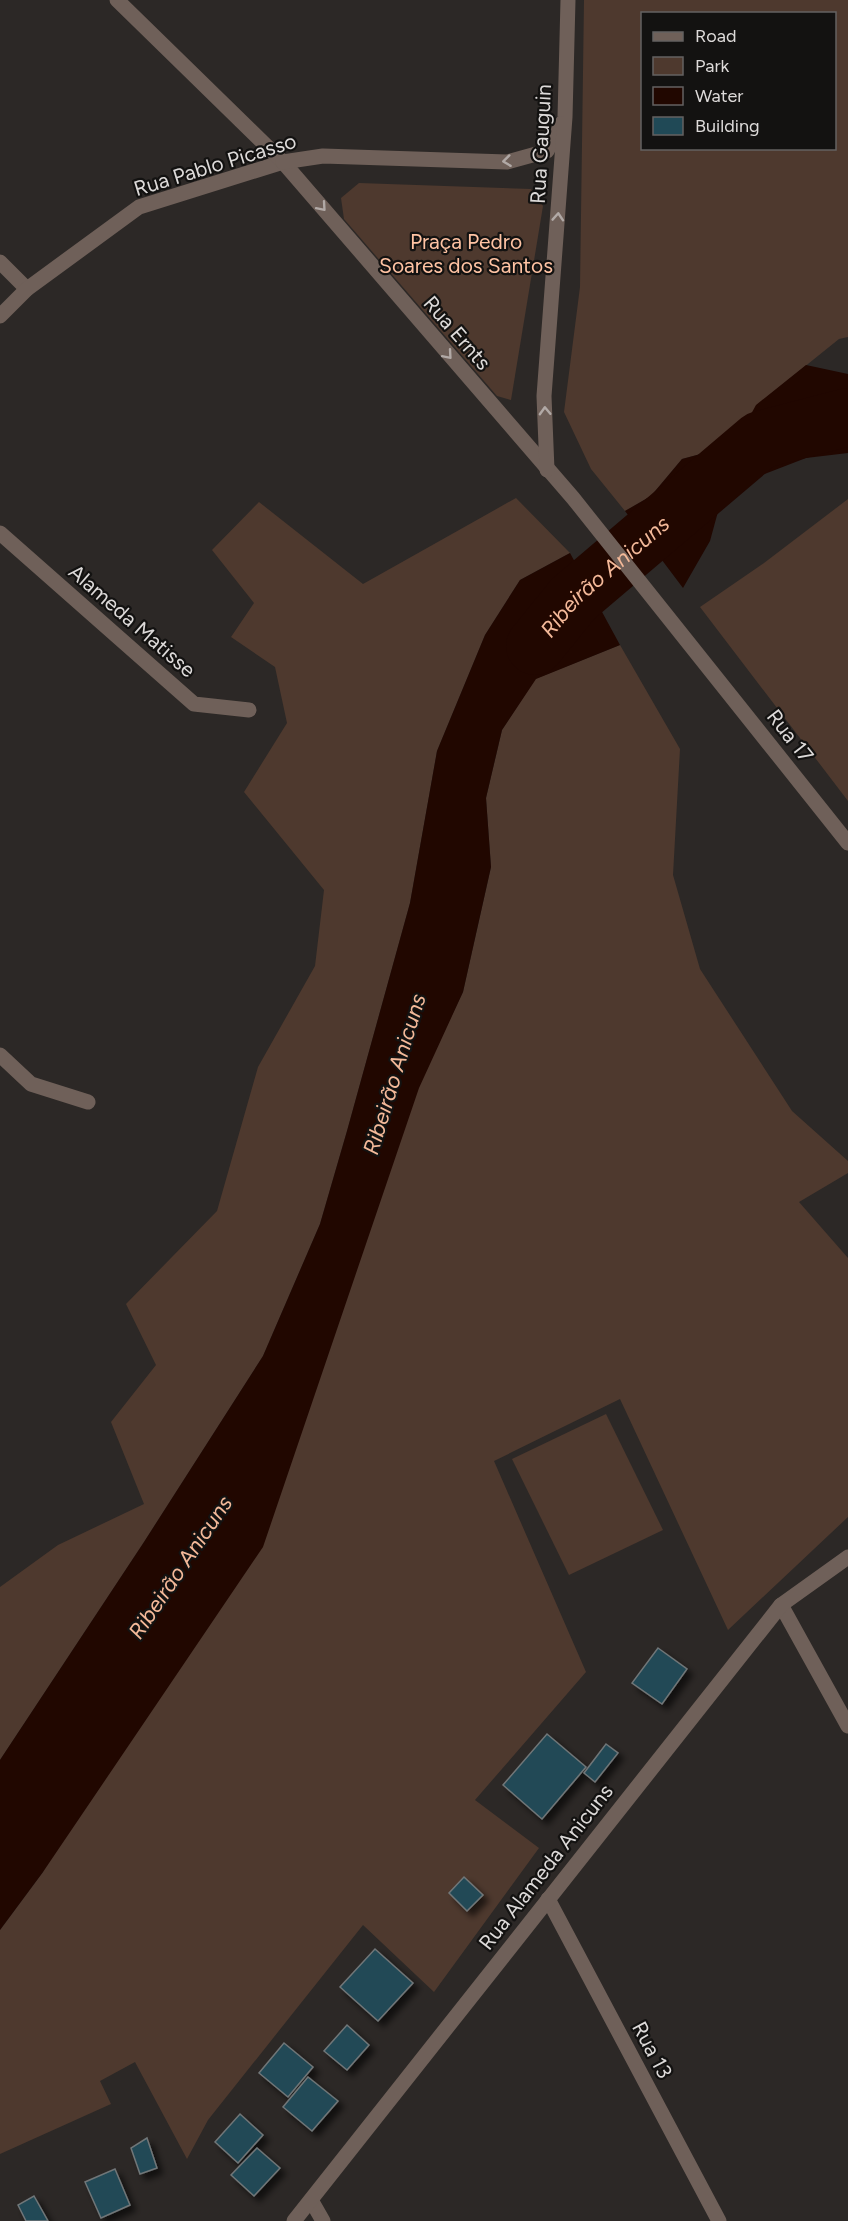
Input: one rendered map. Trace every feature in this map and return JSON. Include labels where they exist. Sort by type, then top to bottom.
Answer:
[{"type":"street","name":"Rua Ernts","points":[[117,0],[284,162],[573,498],[700,655]]},
{"type":"street","name":"Rua Gauguin","points":[[547,470],[544,396],[565,117],[568,0]]},
{"type":"street","name":"Rua Pablo Picasso","points":[[0,316],[27,289],[139,207],[284,162],[323,156],[507,162],[547,151],[565,117]]},
{"type":"street","points":[[0,262],[27,289]]},
{"type":"street","name":"Alameda Matisse","points":[[0,533],[195,704],[249,710]]},
{"type":"street","name":"Rua 17","points":[[700,655],[848,843]]},
{"type":"street","points":[[0,1055],[30,1084],[88,1102]]},
{"type":"street","name":"Rua Alameda Anicuns","points":[[294,2221],[781,1605],[848,1557]]},
{"type":"street","points":[[781,1605],[848,1726]]},
{"type":"street","name":"Rua 13","points":[[548,1899],[719,2221]]},
{"type":"street","points":[[311,2200],[322,2221]]},
{"type":"green space","points":[[584,0],[848,0],[848,337],[839,339],[757,405],[734,445],[682,459],[651,496],[625,511],[591,469],[564,412],[580,287]]},
{"type":"green space","name":"Praça Pedro Soares dos Santos","points":[[359,183],[531,189],[543,206],[511,400],[497,396],[344,219],[341,198]]},
{"type":"green space","points":[[516,498],[570,553],[520,580],[485,635],[437,751],[410,903],[320,1224],[263,1356],[0,1760],[0,1587],[58,1545],[144,1504],[111,1422],[156,1365],[126,1304],[217,1211],[258,1067],[315,966],[324,890],[244,792],[287,723],[275,667],[231,637],[254,603],[212,550],[259,502],[363,584]]},
{"type":"green space","points":[[848,499],[848,801],[700,607],[764,563]]},
{"type":"green space","points":[[620,645],[680,749],[673,875],[700,969],[792,1111],[848,1161],[848,1173],[799,1202],[848,1258],[848,1517],[728,1630],[620,1399],[494,1461],[586,1672],[475,1800],[539,1848],[434,1992],[363,1925],[208,2120],[187,2159],[135,2062],[100,2081],[111,2104],[0,2154],[0,1930],[43,1872],[463,992],[491,867],[486,798],[502,730],[535,679]]},
{"type":"green space","points":[[606,1414],[663,1530],[569,1575],[512,1459]]},
{"type":"water","points":[[806,365],[848,374],[848,453],[806,458],[752,479],[719,508],[710,541],[683,588],[625,511],[651,496],[682,459],[734,445],[756,405]]},
{"type":"water","points":[[570,553],[620,645],[536,679],[502,730],[486,798],[491,867],[463,992],[419,1088],[263,1547],[43,1872],[0,1930],[0,1760],[263,1356],[320,1224],[347,1131],[410,903],[437,751],[485,635],[520,580]]},
{"type":"building","points":[[658,1648],[687,1669],[662,1704],[632,1683]]},
{"type":"building","points":[[547,1734],[586,1767],[542,1819],[503,1785]]},
{"type":"building","points":[[606,1744],[618,1753],[595,1782],[584,1773]]},
{"type":"building","points":[[464,1877],[483,1895],[467,1911],[449,1893]]},
{"type":"building","points":[[375,1949],[413,1983],[378,2021],[340,1987]]},
{"type":"building","points":[[347,2025],[369,2045],[347,2070],[324,2051]]},
{"type":"building","points":[[284,2043],[313,2067],[288,2097],[259,2073]]},
{"type":"building","points":[[308,2077],[338,2101],[312,2131],[283,2107]]},
{"type":"building","points":[[240,2114],[263,2135],[238,2163],[215,2142]]},
{"type":"building","points":[[147,2138],[157,2168],[140,2174],[131,2148]]},
{"type":"building","points":[[257,2148],[280,2168],[254,2196],[231,2175]]},
{"type":"building","points":[[115,2169],[130,2205],[101,2218],[85,2182]]},
{"type":"building","points":[[34,2196],[48,2221],[26,2221],[18,2205]]},
{"type":"waterway","name":"Ribeirão Anicuns","points":[[535,646],[573,599],[760,440],[848,417]]}]
